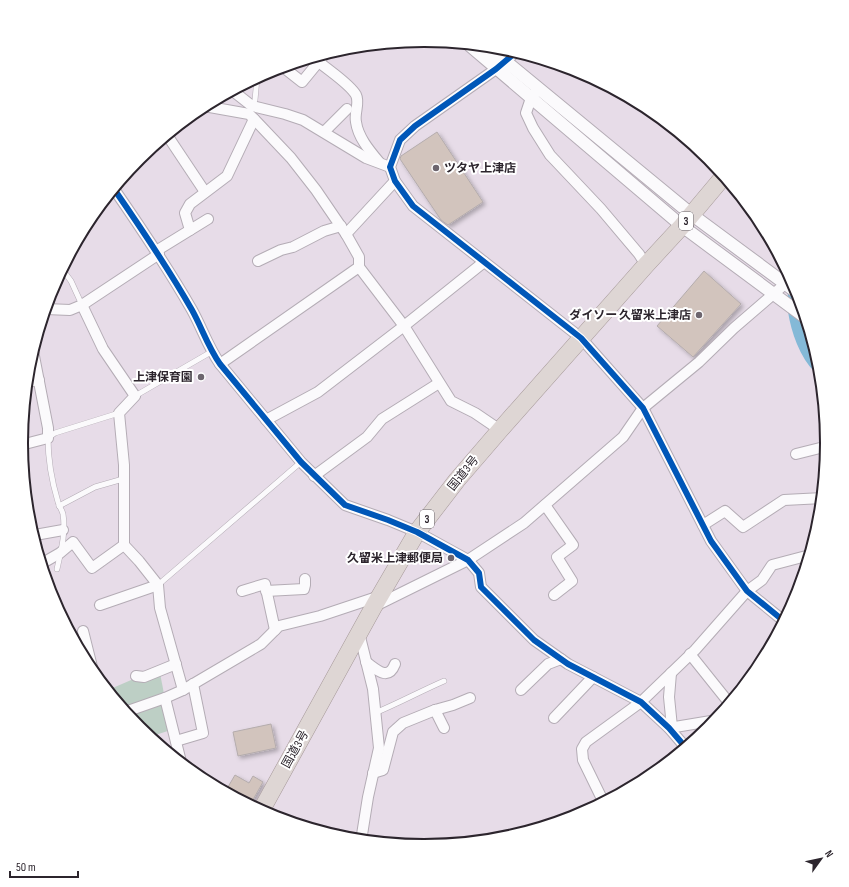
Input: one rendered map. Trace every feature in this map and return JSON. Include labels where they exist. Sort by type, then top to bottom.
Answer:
[{"type":"highway","name":"国道3号","points":[[264,806],[359,633],[417,532],[457,480],[500,430],[721,180]]},
{"type":"street","points":[[475,50],[496,69],[534,94],[773,294],[799,313]]},
{"type":"street","points":[[497,54],[505,61],[534,94]]},
{"type":"street","points":[[510,57],[496,69],[415,126],[400,140],[390,168],[395,181],[413,206],[581,338],[643,408],[711,541],[747,592],[780,618]]},
{"type":"street","points":[[324,60],[356,95],[356,122],[359,132],[367,147],[380,163]]},
{"type":"street","points":[[288,71],[302,82],[319,62]]},
{"type":"street","points":[[534,94],[526,113],[533,128],[550,155],[601,209],[639,254],[646,265]]},
{"type":"street","points":[[236,95],[291,158],[316,190],[344,230],[359,257],[359,267],[404,326],[451,401],[475,413],[500,430]]},
{"type":"street","points":[[214,107],[252,113],[285,114],[303,120],[366,158],[390,168]]},
{"type":"street","points":[[324,132],[347,109]]},
{"type":"street","points":[[190,230],[185,213],[190,204],[227,176],[252,113]]},
{"type":"street","points":[[170,140],[205,192]]},
{"type":"street","points":[[258,261],[281,250],[294,247],[324,232],[344,230],[395,181]]},
{"type":"street","points":[[117,193],[157,253],[192,311],[211,352],[314,476],[345,505],[417,532],[468,560],[479,573],[481,587],[492,600],[534,640],[561,659],[592,677],[641,702],[671,727],[683,745]]},
{"type":"street","points":[[52,309],[70,310],[82,305],[208,219]]},
{"type":"street","points":[[686,220],[785,279]]},
{"type":"street","points":[[266,420],[318,392],[484,262]]},
{"type":"street","points":[[220,364],[359,267]]},
{"type":"street","points":[[131,710],[183,690],[261,644],[279,626],[377,601],[468,560],[524,522],[622,437],[643,408],[699,362],[734,328],[787,282]]},
{"type":"street","points":[[82,305],[103,349],[135,396],[119,413],[124,465],[124,545],[140,561],[158,585],[160,608],[183,690]]},
{"type":"street","points":[[28,443],[48,438],[48,428],[36,366]]},
{"type":"street","points":[[33,381],[39,380]]},
{"type":"street","points":[[314,476],[367,437],[382,419],[439,383]]},
{"type":"street","points":[[796,454],[821,448]]},
{"type":"street","points":[[703,525],[725,511],[743,527],[784,500],[817,498]]},
{"type":"street","points":[[545,504],[573,545],[557,557],[572,581],[554,595]]},
{"type":"street","points":[[39,534],[64,530]]},
{"type":"street","points":[[46,561],[60,553],[73,542],[92,568],[124,545]]},
{"type":"street","points":[[602,798],[583,760],[582,749],[586,742],[641,702],[690,654],[747,592],[762,580],[772,566],[804,557]]},
{"type":"street","points":[[266,591],[304,589],[305,579]]},
{"type":"street","points":[[242,591],[265,584],[275,630]]},
{"type":"street","points":[[100,606],[158,585]]},
{"type":"street","points":[[83,630],[89,654]]},
{"type":"street","points":[[359,633],[372,689],[379,748],[362,835]]},
{"type":"street","points":[[690,654],[727,700]]},
{"type":"street","points":[[521,690],[548,664],[561,659]]},
{"type":"street","points":[[366,662],[380,672],[388,673],[393,670],[395,664]]},
{"type":"street","points":[[136,676],[144,677],[176,664]]},
{"type":"street","points":[[671,673],[669,697],[671,727]]},
{"type":"street","points":[[554,718],[592,677]]},
{"type":"street","points":[[176,741],[203,733],[193,684]]},
{"type":"street","points":[[165,698],[179,755]]},
{"type":"street","points":[[373,773],[383,770],[393,732],[403,723],[470,698]]},
{"type":"street","points":[[435,710],[444,728]]},
{"type":"street","points":[[671,727],[707,721]]},
{"type":"lane","points":[[252,113],[256,85]]},
{"type":"lane","points":[[66,274],[71,281],[82,305]]},
{"type":"lane","points":[[135,396],[211,352]]},
{"type":"lane","points":[[57,569],[64,538],[64,530],[62,513],[51,472],[48,438],[55,433],[119,413]]},
{"type":"lane","points":[[158,585],[301,462]]},
{"type":"lane","points":[[59,506],[95,487],[123,479]]},
{"type":"lane","points":[[375,713],[398,704],[419,691],[444,681]]},
{"type":"green space","points":[[159,668],[171,730],[156,735],[126,705],[112,688]]},
{"type":"building","points":[[437,132],[483,202],[448,225],[441,220],[400,159],[401,156]]},
{"type":"building","name":"ダイソー 久留米上津店","points":[[704,271],[741,304],[693,357],[657,326]]},
{"type":"building","points":[[271,724],[276,748],[238,756],[233,732]]},
{"type":"building","points":[[235,775],[249,783],[253,776],[263,782],[252,801],[227,788]]},
{"type":"waterway","points":[[796,305],[799,326],[810,353]]},
{"type":"cycle path","points":[[510,57],[496,69],[415,126],[400,140],[390,167],[395,181],[413,206],[581,338],[643,408],[711,541],[747,591],[780,618]]},
{"type":"cycle path","points":[[117,193],[183,294],[220,364],[301,462],[345,505],[417,532],[468,560],[479,573],[481,587],[534,640],[568,664],[641,702],[669,728],[683,745]]},
{"type":"place","name":"ツタヤ上津店","points":[[436,168]]},
{"type":"place","name":"ダイソー 久留米上津店","points":[[699,315]]},
{"type":"place","name":"上津保育園","points":[[201,377]]},
{"type":"place","name":"久留米上津郵便局","points":[[451,558]]}]
